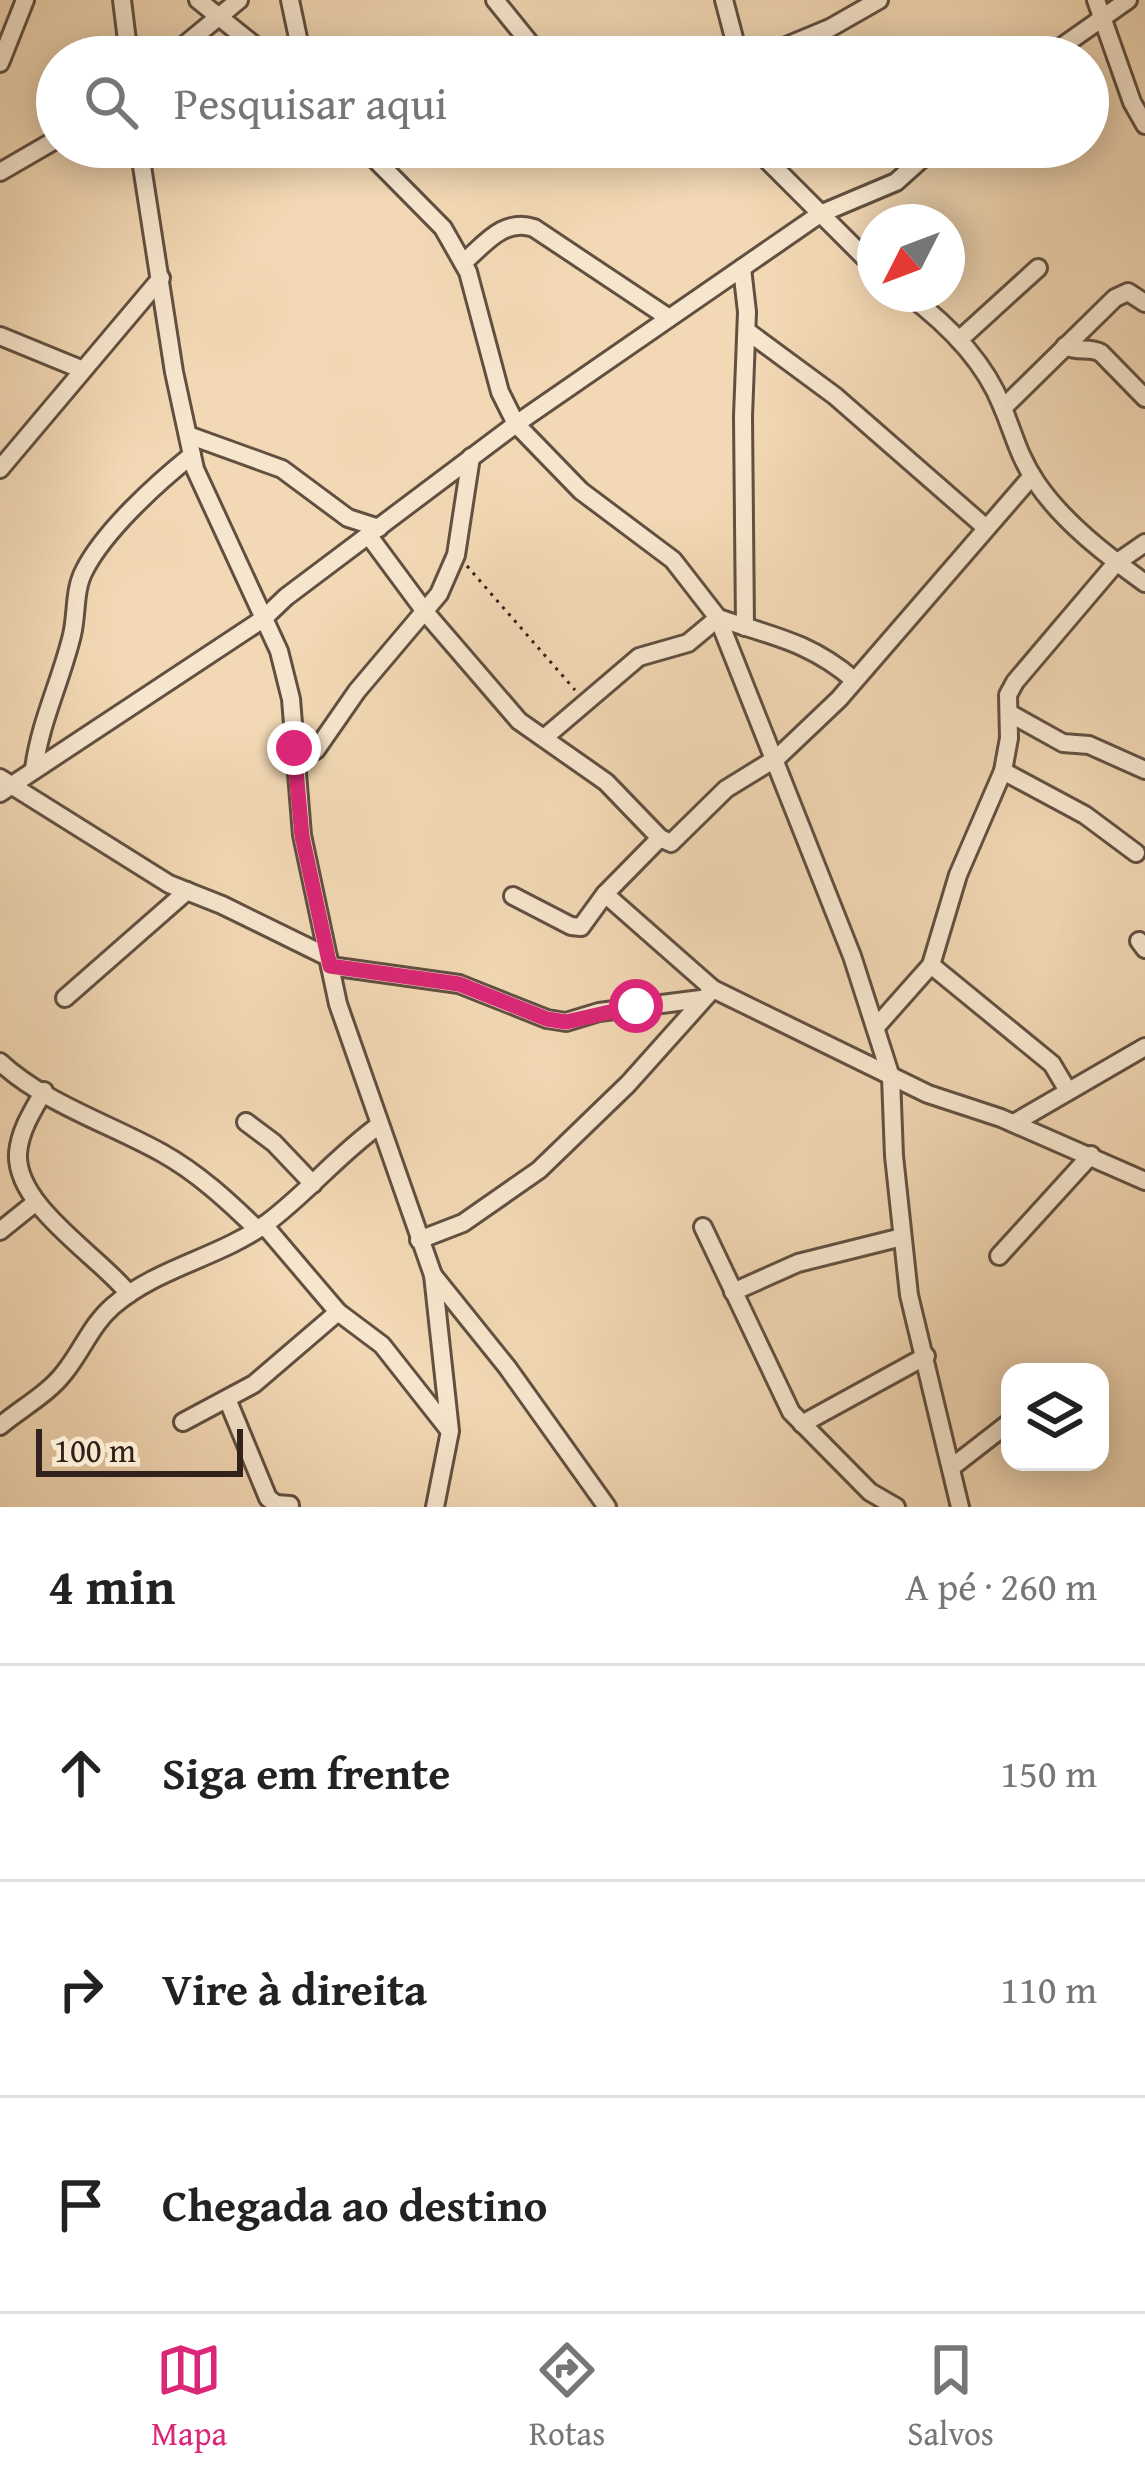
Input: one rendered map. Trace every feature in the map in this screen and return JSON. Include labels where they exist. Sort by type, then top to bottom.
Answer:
[{"type":"street","points":[[0,63],[25,0]]},
{"type":"street","points":[[122,0],[126,36]]},
{"type":"street","points":[[198,0],[243,36]]},
{"type":"street","points":[[195,36],[239,0]]},
{"type":"street","points":[[290,0],[298,36]]},
{"type":"street","points":[[495,0],[524,36]]},
{"type":"street","points":[[724,0],[733,36]]},
{"type":"street","points":[[811,36],[879,0]]},
{"type":"street","points":[[1096,0],[1108,36]]},
{"type":"street","points":[[1078,36],[1128,0]]},
{"type":"street","points":[[1109,39],[1145,125]]},
{"type":"street","points":[[0,172],[36,151]]},
{"type":"street","points":[[143,168],[192,455],[279,651],[291,699],[302,836],[338,1004],[433,1274],[450,1431],[435,1507]]},
{"type":"street","points":[[384,168],[443,228],[463,263],[486,329],[500,392],[516,424],[581,490],[673,560],[718,618],[891,1077],[909,1295],[960,1507]]},
{"type":"street","points":[[775,168],[857,250]]},
{"type":"street","points":[[4,784],[263,619],[516,424],[820,214],[896,182],[912,168]]},
{"type":"street","points":[[463,263],[500,230],[518,223],[534,228],[669,318]]},
{"type":"street","points":[[742,268],[745,627]]},
{"type":"street","points":[[959,340],[1038,268]]},
{"type":"street","points":[[0,469],[161,278]]},
{"type":"street","points":[[1003,408],[1115,298],[1128,292],[1145,303]]},
{"type":"street","points":[[927,312],[959,340],[987,377],[1032,476],[1071,522],[1145,583]]},
{"type":"street","points":[[746,331],[835,396],[985,527]]},
{"type":"street","points":[[0,336],[83,370]]},
{"type":"street","points":[[1065,346],[1101,353],[1145,398]]},
{"type":"street","points":[[188,435],[282,469],[348,518],[368,536],[426,613],[519,721],[606,782],[670,843],[726,789],[773,761],[854,680],[1032,476]]},
{"type":"street","points":[[34,769],[38,733],[72,634],[84,570],[109,536],[192,455]]},
{"type":"street","points":[[295,760],[316,750],[357,691],[426,613],[457,555],[471,457]]},
{"type":"street","points":[[348,518],[368,536]]},
{"type":"street","points":[[876,1027],[932,965],[958,875],[1003,771],[1009,695],[1015,682],[1116,563],[1145,543]]},
{"type":"street","points":[[718,618],[788,638],[826,656],[854,680]]},
{"type":"street","points":[[544,738],[639,657],[688,643],[718,618]]},
{"type":"street","points":[[1009,713],[1063,743],[1089,745],[1145,770]]},
{"type":"street","points":[[1003,771],[1085,815],[1136,853]]},
{"type":"street","points":[[4,784],[150,872],[329,961],[459,984],[566,1022],[707,994]]},
{"type":"street","points":[[513,896],[581,927],[605,894],[660,838]]},
{"type":"street","points":[[65,998],[187,891]]},
{"type":"street","points":[[605,894],[707,994],[891,1077],[1145,1180]]},
{"type":"street","points":[[932,965],[1052,1064],[1068,1091]]},
{"type":"street","points":[[419,1240],[463,1223],[539,1170],[628,1084],[707,994]]},
{"type":"street","points":[[1013,1123],[1145,1047]]},
{"type":"street","points":[[0,1062],[208,1183],[260,1227],[338,1312],[382,1345],[450,1431]]},
{"type":"street","points":[[44,1091],[21,1135],[20,1170],[36,1202],[110,1269],[129,1294]]},
{"type":"street","points":[[247,1122],[313,1184]]},
{"type":"street","points":[[0,1426],[62,1376],[98,1320],[129,1294],[149,1279],[260,1227],[378,1126]]},
{"type":"street","points":[[999,1256],[1090,1155]]},
{"type":"street","points":[[0,1231],[36,1202]]},
{"type":"street","points":[[703,1227],[791,1412],[873,1502],[896,1507]]},
{"type":"street","points":[[733,1292],[798,1262],[902,1237]]},
{"type":"street","points":[[433,1274],[507,1366],[607,1507]]},
{"type":"street","points":[[183,1422],[254,1384],[338,1312]]},
{"type":"street","points":[[802,1424],[926,1356]]},
{"type":"street","points":[[228,1401],[268,1498],[290,1505]]},
{"type":"street","points":[[952,1467],[1001,1429]]},
{"type":"path","points":[[457,555],[493,590],[584,700]]},
{"type":"route","points":[[294,748],[302,836],[330,966],[459,984],[566,1022],[636,1006]]}]
